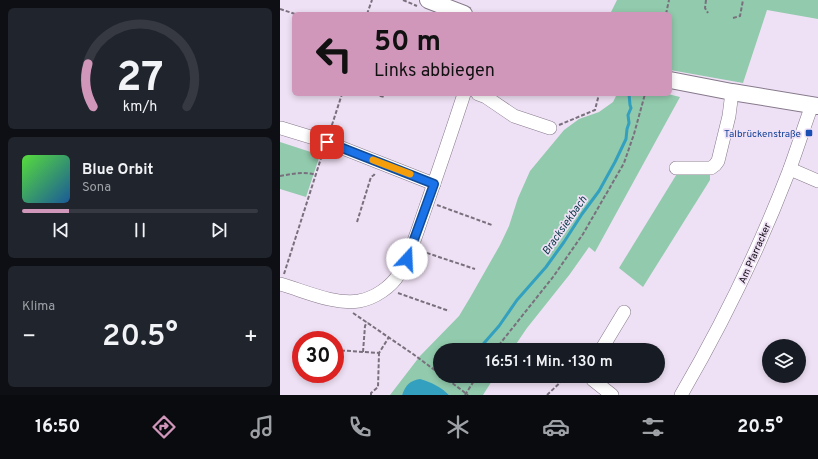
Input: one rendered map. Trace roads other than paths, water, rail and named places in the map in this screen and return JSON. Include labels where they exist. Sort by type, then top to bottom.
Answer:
[{"type":"main road","points":[[428,0],[459,12]]},
{"type":"main road","points":[[672,80],[815,106]]},
{"type":"street","points":[[676,168],[711,168],[718,161],[729,116],[732,92]]},
{"type":"street","points":[[280,284],[334,301],[348,302],[361,301],[386,289],[398,276],[407,259],[428,202],[463,96]]},
{"type":"street","points":[[483,96],[514,116],[550,128]]},
{"type":"street","name":"Am Pfarracker","points":[[680,395],[732,301],[766,226],[815,106]]},
{"type":"street","points":[[281,128],[327,142],[434,184]]},
{"type":"street","points":[[790,169],[818,181]]},
{"type":"street","points":[[605,343],[624,312]]},
{"type":"street","points":[[597,383],[612,395]]},
{"type":"water","points":[[420,379],[436,385],[449,395],[402,395],[408,384]]},
{"type":"waterway","name":"Bracksiekbach","points":[[484,343],[499,326],[517,300],[546,267],[599,191],[626,139],[629,123],[628,115],[631,108],[629,96]]},
{"type":"place","name":"Talbrückenstraße","points":[[809,133]]}]
